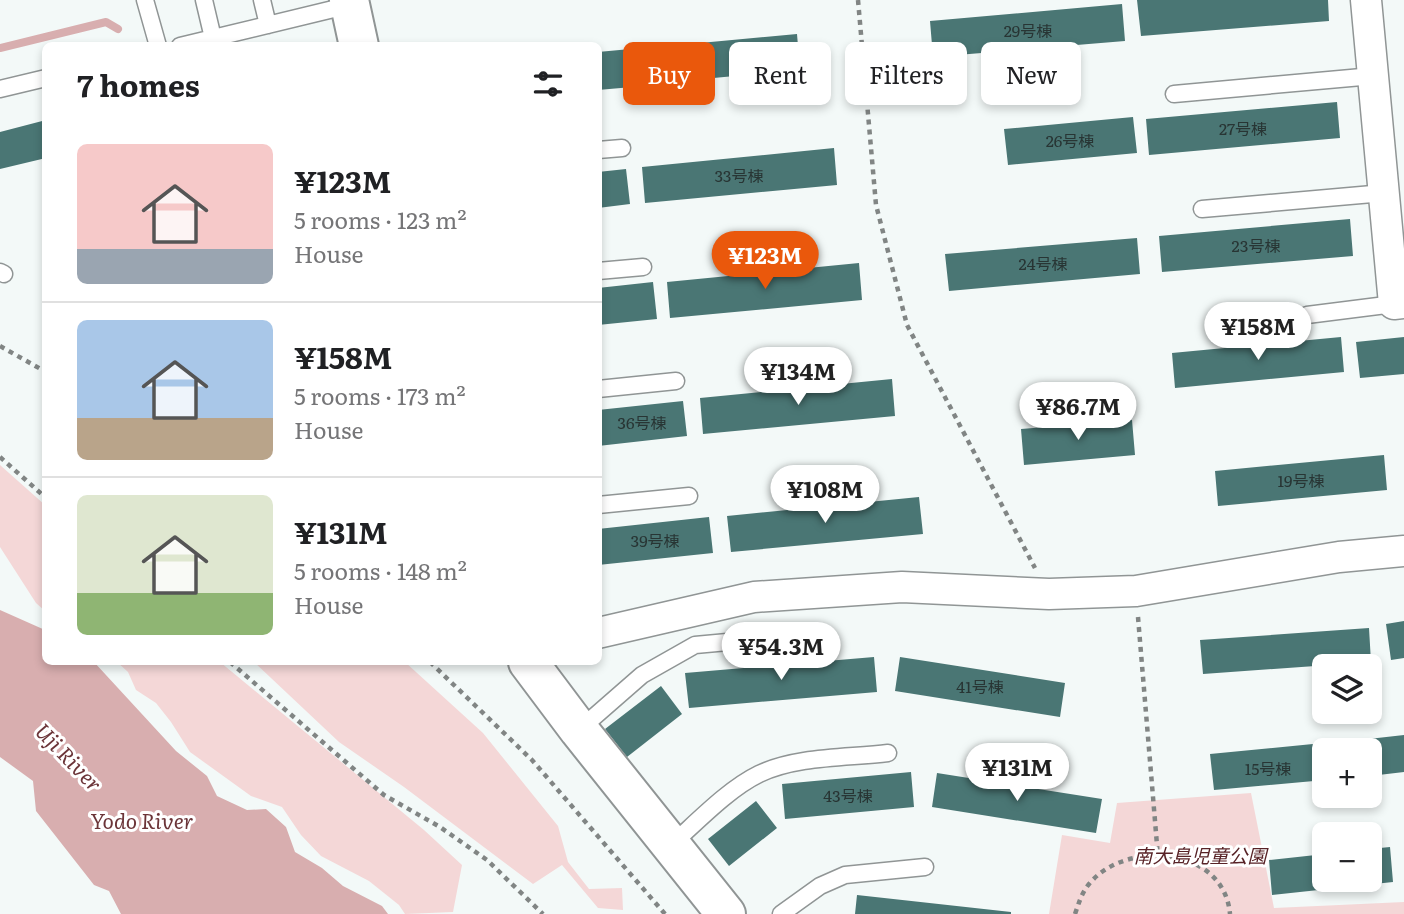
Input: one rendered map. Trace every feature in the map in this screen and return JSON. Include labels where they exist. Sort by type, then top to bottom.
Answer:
[{"type":"street","points":[[1366,0],[1384,193],[1399,304]]},
{"type":"street","points":[[349,3],[358,42]]},
{"type":"street","points":[[602,632],[754,597],[902,587],[1049,594],[1136,591],[1339,557],[1404,551]]},
{"type":"street","points":[[530,665],[726,914]]},
{"type":"lane","points":[[145,0],[157,42]]},
{"type":"lane","points":[[204,0],[213,38]]},
{"type":"lane","points":[[262,0],[268,25]]},
{"type":"lane","points":[[196,42],[349,3]]},
{"type":"lane","points":[[1174,94],[1373,76]]},
{"type":"lane","points":[[0,89],[42,79]]},
{"type":"lane","points":[[602,150],[622,148]]},
{"type":"lane","points":[[1202,209],[1384,193]]},
{"type":"lane","points":[[602,271],[643,267]]},
{"type":"lane","points":[[1307,315],[1399,304]]},
{"type":"lane","points":[[602,389],[677,381]]},
{"type":"lane","points":[[602,505],[689,496]]},
{"type":"lane","points":[[579,730],[642,675],[695,645],[803,635]]},
{"type":"lane","points":[[670,846],[722,801],[759,774],[795,763],[888,753]]},
{"type":"lane","points":[[781,914],[820,886],[845,875],[925,867]]},
{"type":"path","points":[[858,0],[876,205],[907,325],[1049,594]]},
{"type":"path","points":[[0,346],[42,370]]},
{"type":"path","points":[[0,457],[42,494]]},
{"type":"path","points":[[1136,591],[1158,857]]},
{"type":"path","points":[[233,665],[384,795],[440,827],[487,860],[543,914]]},
{"type":"path","points":[[433,665],[532,761],[665,914]]},
{"type":"path","points":[[1076,914],[1081,897],[1103,871],[1118,863],[1141,857],[1187,859],[1205,868],[1220,886],[1230,914]]},
{"type":"green space","points":[[0,465],[42,502],[42,608],[0,547]]},
{"type":"green space","points":[[120,665],[224,665],[424,830],[462,865],[453,912],[405,914],[399,905],[369,881],[321,856],[301,835],[282,807],[251,796],[190,752],[156,703],[136,690],[128,672]]},
{"type":"green space","points":[[257,665],[408,665],[483,733],[558,826],[568,862],[589,889],[622,888],[623,910],[598,908],[562,865],[533,884],[339,742]]},
{"type":"green space","name":"南大島児童公園","points":[[1251,793],[1274,908],[1404,902],[1404,914],[1049,914],[1062,835],[1110,843],[1117,803]]},
{"type":"water","name":"Yodo River","points":[[0,610],[42,629],[42,665],[97,665],[176,751],[207,776],[217,796],[247,810],[266,809],[286,827],[295,852],[322,868],[343,886],[382,906],[388,914],[121,914],[109,891],[94,885],[36,811],[33,781],[0,757]]},
{"type":"building","points":[[1137,0],[1328,0],[1329,21],[1141,36]]},
{"type":"building","points":[[1122,4],[1125,41],[1081,45],[1081,42],[981,42],[981,53],[967,54],[967,42],[932,42],[930,21]]},
{"type":"building","points":[[797,34],[798,42],[729,42],[729,77],[715,78],[715,42],[711,42]]},
{"type":"building","points":[[623,50],[623,88],[602,90],[602,52]]},
{"type":"building","points":[[1337,102],[1340,138],[1149,155],[1146,119]]},
{"type":"building","points":[[1133,117],[1137,153],[1008,165],[1004,129]]},
{"type":"building","points":[[42,121],[42,159],[0,169],[0,132]]},
{"type":"building","points":[[834,148],[837,185],[645,203],[642,167]]},
{"type":"building","points":[[626,169],[630,204],[602,208],[602,172]]},
{"type":"building","points":[[1350,219],[1353,256],[1162,272],[1159,236]]},
{"type":"building","points":[[1137,238],[1140,274],[949,291],[945,254]]},
{"type":"building","points":[[859,263],[862,300],[670,318],[667,282]]},
{"type":"building","points":[[653,282],[657,319],[602,325],[602,288]]},
{"type":"building","points":[[1341,337],[1344,372],[1175,388],[1172,353]]},
{"type":"building","points":[[1404,337],[1404,374],[1360,378],[1356,342]]},
{"type":"building","points":[[892,379],[895,416],[703,434],[700,398]]},
{"type":"building","points":[[683,401],[687,436],[602,446],[602,410]]},
{"type":"building","points":[[1132,420],[1135,455],[1024,465],[1021,429]]},
{"type":"building","points":[[1384,455],[1387,490],[1218,506],[1215,471]]},
{"type":"building","points":[[919,497],[923,534],[731,552],[727,516]]},
{"type":"building","points":[[709,517],[713,553],[602,565],[602,529]]},
{"type":"building","points":[[1404,621],[1404,658],[1391,660],[1386,624]]},
{"type":"building","points":[[1369,628],[1371,654],[1312,654],[1312,666],[1203,674],[1200,640]]},
{"type":"building","points":[[874,657],[877,692],[689,708],[685,673]]},
{"type":"building","points":[[900,657],[1065,683],[1060,717],[895,691]]},
{"type":"building","points":[[661,686],[682,714],[627,757],[605,729]]},
{"type":"building","points":[[1404,735],[1404,772],[1382,775],[1382,738],[1377,738]]},
{"type":"building","points":[[1312,744],[1312,781],[1214,790],[1210,754]]},
{"type":"building","points":[[911,772],[914,807],[785,819],[782,784]]},
{"type":"building","points":[[937,773],[1102,799],[1096,833],[932,807]]},
{"type":"building","points":[[756,801],[777,828],[729,866],[708,839]]},
{"type":"building","points":[[1390,847],[1393,882],[1382,883],[1382,848]]},
{"type":"building","points":[[1312,855],[1312,891],[1272,895],[1269,860]]},
{"type":"building","points":[[857,895],[1011,912],[1011,914],[855,914]]},
{"type":"waterway","points":[[0,48],[106,22],[118,29]]},
{"type":"water label","name":"Uji River","points":[[68,758]]}]
